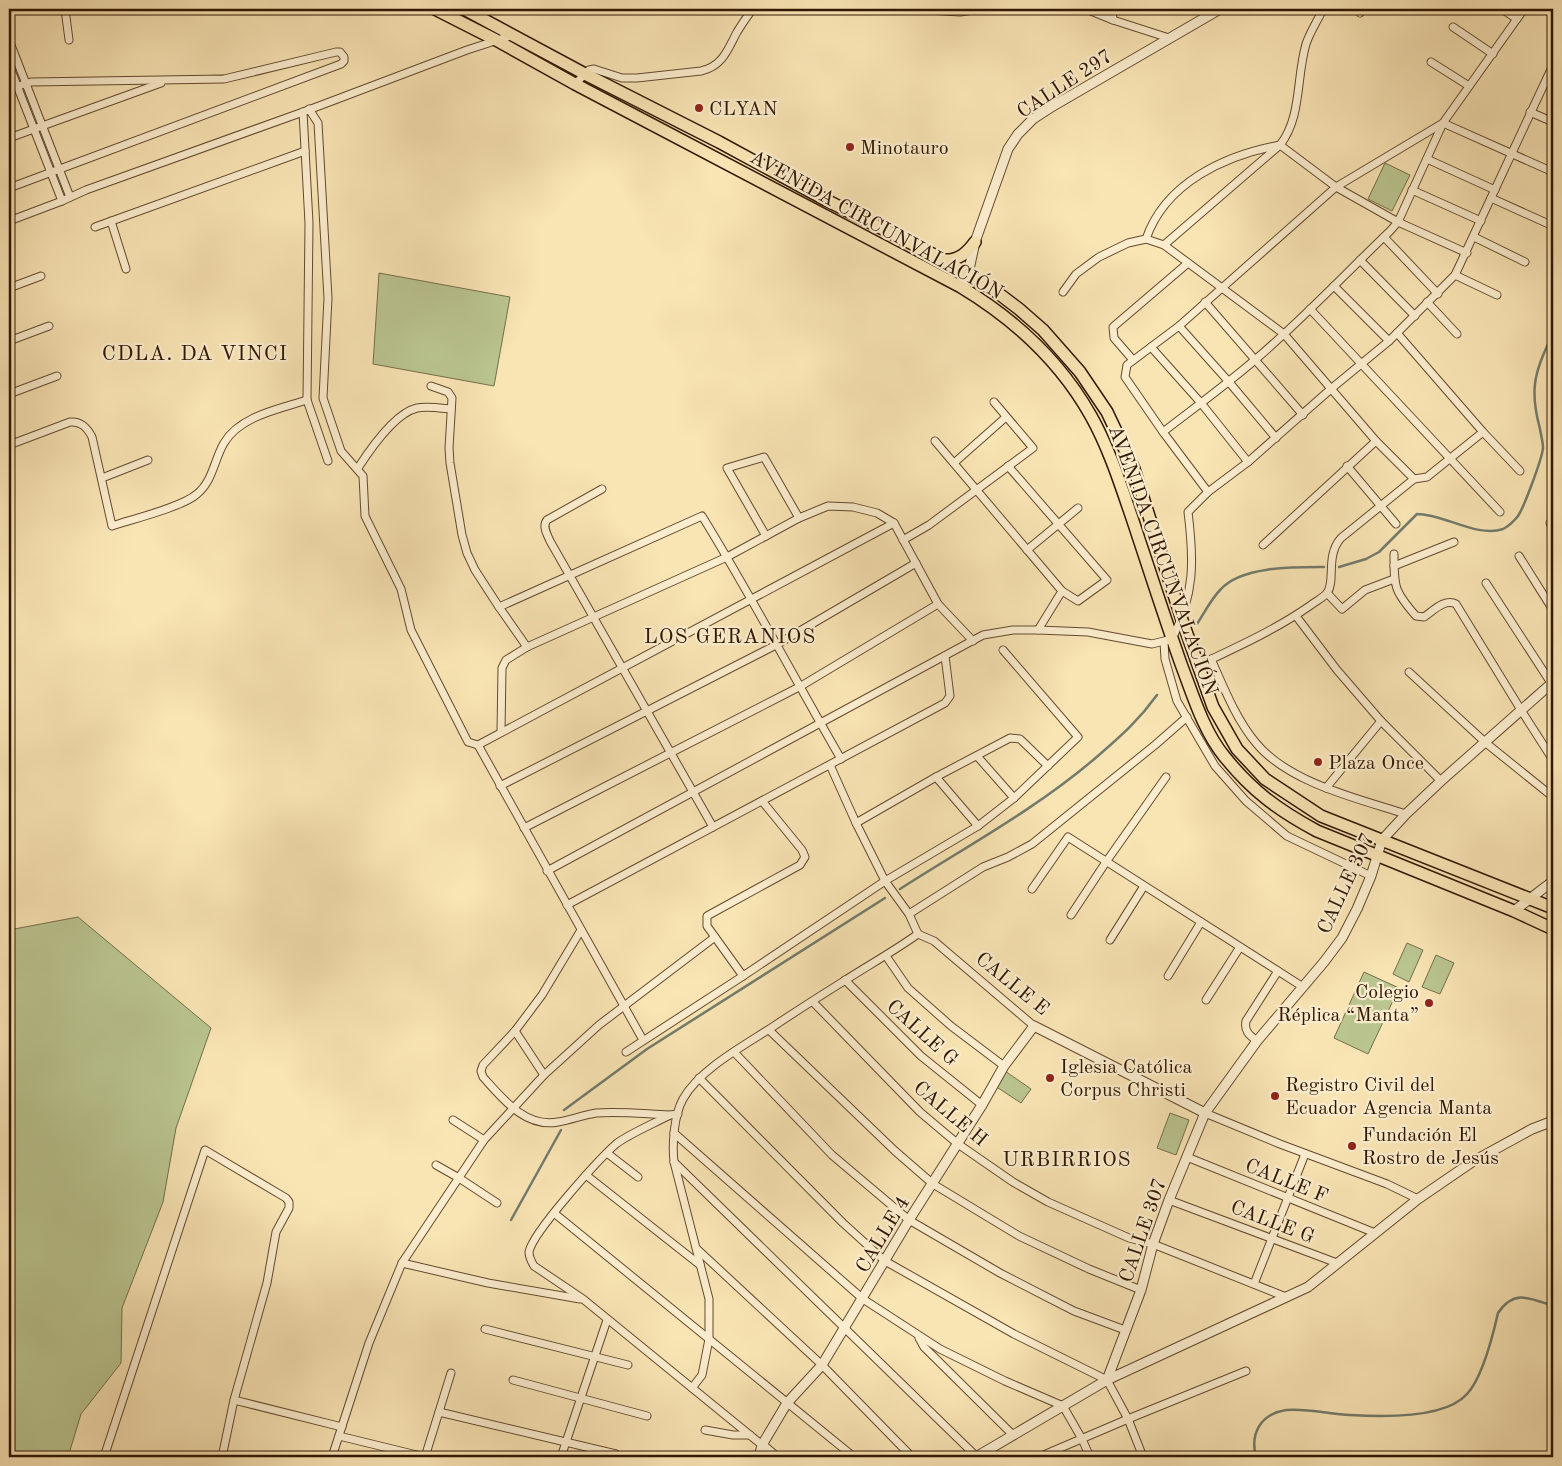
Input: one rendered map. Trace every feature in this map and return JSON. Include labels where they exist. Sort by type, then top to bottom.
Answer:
[{"type":"highway","name":"AVENIDA CIRCUNVALACIÓN","points":[[435,9],[961,287],[1006,317],[1030,339],[1065,377],[1091,416],[1116,471],[1168,640],[1206,726],[1223,755],[1253,789],[1288,815],[1317,832],[1514,911],[1553,929]]},
{"type":"highway","name":"AVENIDA CIRCUNVALACIÓN","points":[[464,9],[826,200],[944,260],[994,290],[1019,309],[1043,330],[1080,372],[1107,412],[1134,469],[1182,620],[1213,707],[1237,749],[1265,779],[1300,804],[1321,816],[1553,908]]},
{"type":"highway","points":[[944,260],[950,261],[962,256],[975,242]]},
{"type":"street","points":[[64,9],[69,40]]},
{"type":"street","points":[[575,84],[594,69],[622,78],[706,70],[723,59],[738,30],[753,9]]},
{"type":"street","points":[[913,9],[960,12],[979,9]]},
{"type":"street","points":[[1086,9],[1169,38]]},
{"type":"street","points":[[1112,9],[1113,20]]},
{"type":"street","name":"CALLE 297","points":[[961,287],[968,274],[975,242],[1008,149],[1028,124],[1053,106],[1220,9]]},
{"type":"street","points":[[1164,245],[1280,146],[1288,136],[1295,114],[1299,79],[1307,44],[1323,9]]},
{"type":"street","points":[[1502,9],[1517,19]]},
{"type":"street","points":[[1163,432],[1229,382],[1284,334],[1398,222],[1443,123],[1524,9]]},
{"type":"street","points":[[1453,27],[1493,54]]},
{"type":"street","points":[[9,221],[86,190],[513,35]]},
{"type":"street","points":[[9,40],[70,197]]},
{"type":"street","points":[[9,88],[25,83],[224,79],[338,52],[342,53],[344,57],[344,61],[341,64],[9,188]]},
{"type":"street","points":[[1431,62],[1469,86]]},
{"type":"street","points":[[9,65],[62,201]]},
{"type":"street","points":[[1371,876],[1287,836],[1246,801],[1215,766],[1177,700],[1165,659],[1168,640],[1182,620],[1192,581],[1193,550],[1188,512],[1208,492],[1248,462],[1361,363],[1389,341],[1455,275],[1474,238],[1530,112],[1552,69]]},
{"type":"street","points":[[9,138],[167,80]]},
{"type":"street","points":[[306,111],[305,151],[310,223],[307,400],[328,461]]},
{"type":"street","points":[[306,111],[318,122],[328,298],[323,398],[341,451],[358,468],[363,476],[365,516],[401,589],[410,630],[468,742],[478,745],[643,1040]]},
{"type":"street","points":[[1530,112],[1553,122]]},
{"type":"street","points":[[1443,123],[1553,172]]},
{"type":"street","points":[[1208,492],[1125,377],[1127,365],[1179,326],[1336,188],[1443,123]]},
{"type":"street","points":[[1146,239],[1150,228],[1167,202],[1193,178],[1225,161],[1263,148],[1280,146],[1336,188],[1398,222],[1467,253]]},
{"type":"street","points":[[95,227],[305,151]]},
{"type":"street","points":[[1427,158],[1495,190]]},
{"type":"street","points":[[1412,190],[1481,221]]},
{"type":"street","points":[[1491,198],[1553,226]]},
{"type":"street","points":[[111,221],[126,269]]},
{"type":"street","points":[[1384,236],[1438,294]]},
{"type":"street","points":[[1474,238],[1524,262]]},
{"type":"street","points":[[1063,292],[1076,274],[1099,257],[1128,243],[1146,239],[1164,245],[1284,334],[1376,441],[1414,479]]},
{"type":"street","points":[[1360,260],[1415,316]]},
{"type":"street","points":[[1133,360],[1114,338],[1113,326],[1188,263]]},
{"type":"street","points":[[1455,275],[1497,295]]},
{"type":"street","points":[[9,288],[41,276]]},
{"type":"street","points":[[1334,286],[1389,341]]},
{"type":"street","points":[[1205,302],[1303,415]]},
{"type":"street","points":[[1427,302],[1457,334]]},
{"type":"street","points":[[1310,309],[1500,512]]},
{"type":"street","points":[[9,341],[49,326]]},
{"type":"street","points":[[1179,326],[1276,438]]},
{"type":"street","points":[[1397,333],[1520,472]]},
{"type":"street","points":[[1151,347],[1201,403],[1248,462]]},
{"type":"street","points":[[9,394],[57,376]]},
{"type":"street","points":[[431,386],[451,395],[450,463],[462,535],[467,553],[475,570],[527,647]]},
{"type":"street","points":[[9,445],[70,422],[79,423],[86,427],[92,437],[112,526],[186,501],[198,494],[209,480],[224,443],[239,427],[263,414],[307,400]]},
{"type":"street","points":[[904,540],[929,525],[1033,448],[994,402]]},
{"type":"street","points":[[358,468],[376,440],[408,412],[420,408],[452,409]]},
{"type":"street","points":[[954,463],[1006,417]]},
{"type":"street","points":[[1199,665],[1296,616],[1327,593],[1332,555],[1337,543],[1414,479],[1427,477],[1483,432]]},
{"type":"street","points":[[935,441],[1062,591],[1078,601],[1107,580],[1008,466]]},
{"type":"street","points":[[1264,545],[1376,441]]},
{"type":"street","points":[[766,536],[727,468],[764,457],[800,518]]},
{"type":"street","points":[[102,478],[148,460]]},
{"type":"street","points":[[1347,466],[1396,524]]},
{"type":"street","points":[[602,489],[547,520],[545,523],[550,541],[713,827]]},
{"type":"street","points":[[501,732],[502,668],[506,660],[527,647],[728,557],[800,518],[828,506],[853,507],[877,513],[894,523],[938,604],[973,641]]},
{"type":"street","points":[[1027,550],[1078,508]]},
{"type":"street","points":[[499,607],[702,516],[753,599],[776,645],[841,759]]},
{"type":"street","points":[[478,745],[894,523]]},
{"type":"street","points":[[1394,566],[1454,542]]},
{"type":"street","points":[[1394,554],[1394,579],[1400,597],[1416,616],[1424,617],[1446,602],[1451,601],[1456,604],[1520,710],[1553,760]]},
{"type":"street","points":[[1519,556],[1553,610]]},
{"type":"street","points":[[500,786],[776,645],[916,563]]},
{"type":"street","points":[[1327,593],[1342,609],[1365,590],[1394,579]]},
{"type":"street","points":[[1486,583],[1553,684]]},
{"type":"street","points":[[1038,630],[1062,591]]},
{"type":"street","points":[[524,828],[801,686],[938,604]]},
{"type":"street","points":[[1296,616],[1337,670],[1382,721],[1440,781]]},
{"type":"street","points":[[547,871],[983,636],[1013,630],[1038,630],[1088,632],[1152,644],[1168,640]]},
{"type":"street","points":[[626,1052],[885,881],[978,826],[1014,798],[1078,737],[1003,650]]},
{"type":"street","points":[[567,905],[946,703],[950,696],[945,656]]},
{"type":"street","points":[[1211,659],[1230,702],[1257,743],[1281,766],[1326,788],[1406,814]]},
{"type":"street","points":[[1409,672],[1486,743],[1553,797]]},
{"type":"street","name":"CALLE 307","points":[[1107,1380],[1141,1290],[1153,1244],[1169,1200],[1205,1113],[1257,1041],[1342,938],[1371,876],[1382,840],[1440,781],[1486,743],[1520,710],[1553,684]]},
{"type":"street","points":[[909,914],[983,867],[1008,858],[1032,844],[1187,717]]},
{"type":"street","points":[[1326,788],[1382,721]]},
{"type":"street","points":[[856,823],[936,776],[1010,738],[1020,739],[1048,766]]},
{"type":"street","points":[[977,756],[1014,798]]},
{"type":"street","points":[[692,1388],[702,1375],[709,1339],[709,1299],[674,1162],[672,1147],[674,1115],[683,1099],[700,1078],[734,1052],[918,934],[909,914],[885,881],[830,765]]},
{"type":"street","points":[[936,776],[978,826]]},
{"type":"street","points":[[1071,915],[1166,777]]},
{"type":"street","points":[[743,976],[706,926],[706,918],[709,914],[800,865],[804,859],[804,852],[762,801]]},
{"type":"street","points":[[1032,889],[1068,837],[1302,987]]},
{"type":"street","points":[[1514,911],[1553,881]]},
{"type":"street","points":[[1110,940],[1144,886]]},
{"type":"street","points":[[1168,976],[1202,922]]},
{"type":"street","points":[[581,930],[542,996],[515,1031],[483,1065],[482,1077],[512,1108],[537,1122],[546,1123],[594,1114],[617,1112],[674,1115]]},
{"type":"street","name":"CALLE E","points":[[918,934],[934,941],[1034,1026],[1205,1113],[1387,1184],[1418,1199]]},
{"type":"street","points":[[332,1457],[370,1343],[402,1263],[484,1140],[544,1075],[599,1025],[715,937]]},
{"type":"street","points":[[1206,1000],[1240,947]]},
{"type":"street","points":[[886,956],[908,988],[950,1026],[1004,1066]]},
{"type":"street","points":[[1257,1041],[1247,1032],[1246,1021],[1278,971]]},
{"type":"street","name":"CALLE G","points":[[846,980],[921,1056],[982,1105]]},
{"type":"street","name":"CALLE H","points":[[812,1002],[920,1112],[958,1144],[1013,1182],[1048,1202],[1129,1238],[1153,1244],[1286,1297]]},
{"type":"street","name":"CALLE 4","points":[[759,1457],[762,1445],[787,1403],[822,1365],[1004,1066],[1034,1026]]},
{"type":"street","points":[[769,1030],[895,1151],[933,1184],[1018,1236],[1089,1269],[1141,1290]]},
{"type":"street","points":[[515,1031],[544,1075]]},
{"type":"street","points":[[734,1052],[832,1155],[909,1220],[1008,1278],[1074,1311],[1126,1330]]},
{"type":"street","points":[[700,1078],[843,1223],[885,1261],[1014,1334],[1107,1380],[1128,1419],[1143,1457]]},
{"type":"street","points":[[674,1115],[617,1143],[607,1153],[554,1213],[531,1246],[530,1260],[534,1266],[583,1299],[776,1457]]},
{"type":"street","points":[[453,1120],[484,1140]]},
{"type":"street","points":[[674,1162],[976,1457],[1012,1434],[1107,1380],[1308,1287],[1418,1199],[1472,1162],[1532,1129],[1553,1121]]},
{"type":"street","points":[[674,1133],[863,1299],[940,1349],[1062,1406],[1082,1439],[1090,1457]]},
{"type":"street","points":[[104,1457],[204,1150],[286,1198],[289,1202],[289,1208],[276,1232],[267,1283],[234,1400],[224,1457]]},
{"type":"street","points":[[607,1153],[638,1177]]},
{"type":"street","points":[[1254,1284],[1306,1154]]},
{"type":"street","name":"CALLE F","points":[[1187,1157],[1375,1233]]},
{"type":"street","points":[[436,1165],[497,1202]]},
{"type":"street","points":[[586,1175],[700,1265]]},
{"type":"street","name":"CALLE G","points":[[1169,1200],[1337,1263]]},
{"type":"street","points":[[554,1213],[854,1457]]},
{"type":"street","points":[[697,1249],[822,1365],[912,1457]]},
{"type":"street","points":[[402,1263],[488,1283],[583,1299]]},
{"type":"street","points":[[561,1457],[607,1320]]},
{"type":"street","points":[[485,1329],[628,1365]]},
{"type":"street","points":[[918,1335],[924,1346],[1012,1434]]},
{"type":"street","points":[[1041,1457],[1246,1371]]},
{"type":"street","points":[[339,1436],[427,1457],[451,1373]]},
{"type":"street","points":[[514,1380],[647,1416]]},
{"type":"street","points":[[234,1400],[342,1427]]},
{"type":"street","points":[[439,1412],[616,1454]]},
{"type":"street","points":[[706,1430],[733,1435],[750,1435]]},
{"type":"green space","points":[[1385,163],[1410,175],[1392,211],[1368,199]]},
{"type":"green space","points":[[379,273],[510,297],[494,386],[373,364]]},
{"type":"green space","points":[[78,917],[211,1028],[176,1128],[163,1202],[122,1308],[121,1363],[81,1414],[68,1457],[9,1457],[9,930]]},
{"type":"green space","points":[[1407,943],[1423,950],[1409,982],[1393,974]]},
{"type":"green space","points":[[1436,955],[1454,963],[1440,994],[1422,987]]},
{"type":"green space","points":[[1364,972],[1399,988],[1368,1054],[1334,1038]]},
{"type":"green space","points":[[1005,1071],[1031,1089],[1021,1103],[995,1086]]},
{"type":"green space","points":[[1170,1113],[1189,1120],[1176,1155],[1157,1148]]},
{"type":"waterway","points":[[1339,567],[1366,559],[1379,552],[1417,514],[1427,515],[1471,528],[1493,531],[1503,529],[1515,520],[1521,511],[1542,454],[1543,443],[1536,412],[1534,390],[1540,364],[1553,333]]},
{"type":"waterway","points":[[1197,624],[1211,601],[1230,581],[1270,569],[1324,567]]},
{"type":"waterway","points":[[900,889],[1002,826],[1076,774],[1130,727],[1157,695]]},
{"type":"waterway","points":[[564,1110],[647,1049],[885,898]]},
{"type":"waterway","points":[[511,1220],[561,1130]]},
{"type":"waterway","points":[[1256,1457],[1254,1441],[1259,1426],[1277,1412],[1302,1410],[1350,1415],[1395,1416],[1429,1412],[1457,1402],[1467,1394],[1477,1378],[1486,1356],[1498,1313],[1504,1305],[1516,1298],[1530,1298],[1553,1306]]},
{"type":"place","name":"CLYAN","points":[[699,108]]},
{"type":"place","name":"Minotauro","points":[[850,147]]},
{"type":"place","name":"Plaza Once","points":[[1318,762]]},
{"type":"place","name":"Colegio Réplica “Manta”","points":[[1429,1003]]},
{"type":"place","name":"Iglesia Católica Corpus Christi","points":[[1050,1078]]},
{"type":"place","name":"Registro Civil del Ecuador Agencia Manta","points":[[1275,1096]]},
{"type":"place","name":"Fundación El Rostro de Jesús","points":[[1352,1146]]},
{"type":"district","name":"CDLA. DA VINCI","points":[[195,353]]},
{"type":"district","name":"LOS GERANIOS","points":[[730,636]]},
{"type":"district","name":"URBIRRIOS","points":[[1067,1159]]}]
